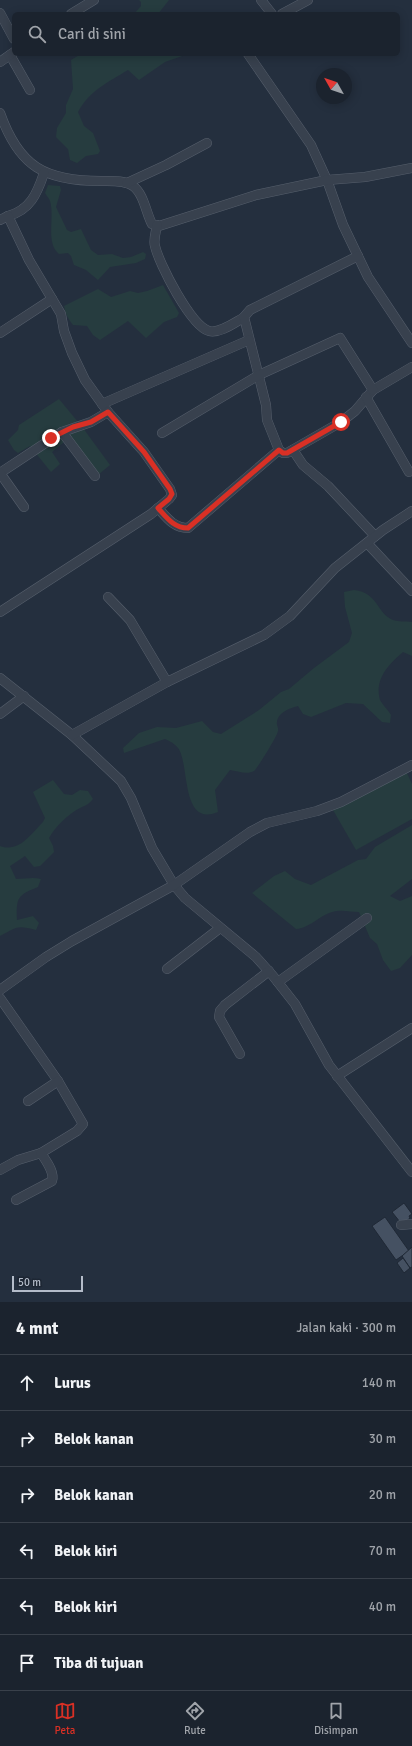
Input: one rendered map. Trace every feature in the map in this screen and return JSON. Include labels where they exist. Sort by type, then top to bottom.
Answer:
[{"type":"street","points":[[74,12],[94,0]]},
{"type":"street","points":[[260,0],[270,12]]},
{"type":"street","points":[[286,12],[308,0]]},
{"type":"street","points":[[0,13],[12,35]]},
{"type":"street","points":[[0,62],[12,53]]},
{"type":"street","points":[[13,56],[30,90]]},
{"type":"street","points":[[249,56],[262,77],[304,133],[327,180],[343,225],[368,277],[412,343]]},
{"type":"street","points":[[0,114],[13,145],[26,160],[44,173],[68,179],[127,183],[166,165],[207,143]]},
{"type":"street","points":[[127,183],[137,190],[152,224],[157,225],[173,223],[256,195],[327,180],[411,171]]},
{"type":"street","points":[[0,612],[127,530],[158,508],[169,499],[172,494],[144,452],[108,412],[85,380],[72,353],[64,331],[61,314],[4,218],[18,214],[28,207],[36,194],[44,173]]},
{"type":"street","points":[[157,225],[154,245],[160,262],[191,315],[208,331],[216,331],[244,318],[250,310],[358,256]]},
{"type":"street","points":[[0,333],[52,299]]},
{"type":"street","points":[[244,318],[266,405],[267,420],[279,450],[283,453],[293,450],[341,422],[355,411],[370,394],[412,367]]},
{"type":"street","points":[[162,433],[259,375],[340,338],[409,472]]},
{"type":"street","points":[[102,404],[249,340]]},
{"type":"street","points":[[24,507],[0,473],[62,432],[91,422],[108,412]]},
{"type":"street","points":[[62,432],[95,476]]},
{"type":"street","points":[[158,508],[180,528],[188,528],[279,450]]},
{"type":"street","points":[[293,450],[303,465],[328,486],[375,536]]},
{"type":"street","points":[[72,735],[167,682],[264,635],[295,611],[335,568],[375,536],[412,511]]},
{"type":"street","points":[[366,543],[412,591]]},
{"type":"street","points":[[108,597],[130,620],[167,682]]},
{"type":"street","points":[[0,678],[72,735],[121,781],[131,798],[152,848],[174,885],[184,898],[256,957],[269,971],[295,1004],[329,1065],[412,1172]]},
{"type":"street","points":[[0,714],[24,696]]},
{"type":"street","points":[[0,990],[46,957],[174,885],[250,832],[267,823],[317,811],[341,802],[412,765]]},
{"type":"street","points":[[278,982],[367,918]]},
{"type":"street","points":[[166,969],[220,928]]},
{"type":"street","points":[[240,1054],[219,1017],[220,1011],[225,1005],[269,971]]},
{"type":"street","points":[[0,998],[58,1081],[83,1124],[77,1131],[41,1153],[18,1160],[0,1170]]},
{"type":"street","points":[[337,1076],[412,1028]]},
{"type":"street","points":[[28,1100],[58,1081]]},
{"type":"street","points":[[16,1200],[52,1181],[53,1176],[51,1170],[41,1153]]},
{"type":"street","points":[[401,1225],[412,1224]]},
{"type":"green space","points":[[139,0],[169,0],[160,12],[136,12],[141,6],[141,2]]},
{"type":"green space","points":[[78,56],[182,56],[165,62],[139,80],[128,70],[106,83],[88,98],[78,112],[84,126],[93,133],[100,151],[98,154],[86,156],[77,163],[70,160],[68,149],[56,137],[57,128],[66,113],[66,105],[73,89],[71,60]]},
{"type":"green space","points":[[48,185],[60,186],[61,190],[56,207],[67,230],[71,232],[81,229],[91,250],[98,255],[112,254],[123,258],[131,257],[143,252],[146,254],[145,259],[136,263],[110,267],[98,280],[86,270],[74,265],[71,256],[68,253],[59,254],[52,243],[51,237],[51,207],[50,200],[45,193]]},
{"type":"green space","points":[[163,285],[179,313],[177,317],[164,322],[146,338],[128,321],[100,340],[93,335],[87,326],[73,325],[64,309],[64,306],[98,289],[111,297],[130,291],[138,293],[147,291]]},
{"type":"green space","points":[[59,399],[83,428],[110,465],[93,479],[64,442],[52,452],[60,464],[51,472],[30,446],[18,453],[14,450],[8,440],[18,430],[19,425]]},
{"type":"green space","points":[[354,590],[362,592],[373,599],[387,617],[397,621],[412,622],[412,656],[403,652],[388,667],[379,685],[380,700],[391,715],[390,723],[382,722],[363,704],[346,703],[311,717],[303,714],[298,706],[289,709],[282,713],[278,719],[277,734],[256,769],[248,773],[230,770],[215,790],[218,812],[206,814],[197,811],[192,803],[188,792],[182,756],[174,744],[165,739],[124,753],[123,748],[139,733],[157,727],[176,728],[202,721],[213,732],[221,734],[259,710],[281,692],[289,689],[349,642],[352,633],[345,607],[344,592]]},
{"type":"green space","points":[[406,771],[412,784],[412,819],[356,850],[333,810]]},
{"type":"green space","points":[[53,780],[64,794],[72,795],[80,790],[88,791],[93,799],[90,803],[75,811],[62,821],[49,838],[54,852],[40,866],[34,867],[25,856],[10,866],[16,879],[41,879],[38,887],[22,895],[17,906],[17,920],[33,916],[39,923],[36,930],[21,927],[0,936],[0,846],[13,847],[19,845],[43,822],[45,818],[33,792]]},
{"type":"green space","points":[[412,825],[412,879],[390,896],[400,901],[412,896],[412,955],[400,968],[391,971],[383,960],[377,944],[370,938],[359,912],[331,912],[306,926],[296,929],[252,893],[274,876],[285,871],[295,879],[311,885],[358,860],[366,859],[375,847]]},
{"type":"building","points":[[404,1203],[412,1214],[404,1223],[400,1222],[392,1212]]},
{"type":"building","points":[[385,1217],[409,1251],[396,1260],[372,1226]]},
{"type":"building","points":[[412,1247],[412,1267],[410,1268],[402,1256]]},
{"type":"building","points":[[403,1258],[410,1268],[404,1273],[397,1263]]},
{"type":"route","points":[[51,438],[73,427],[91,422],[108,412],[144,452],[170,489],[172,494],[169,499],[158,508],[180,528],[188,528],[279,450],[283,453],[287,453],[341,422]]}]
